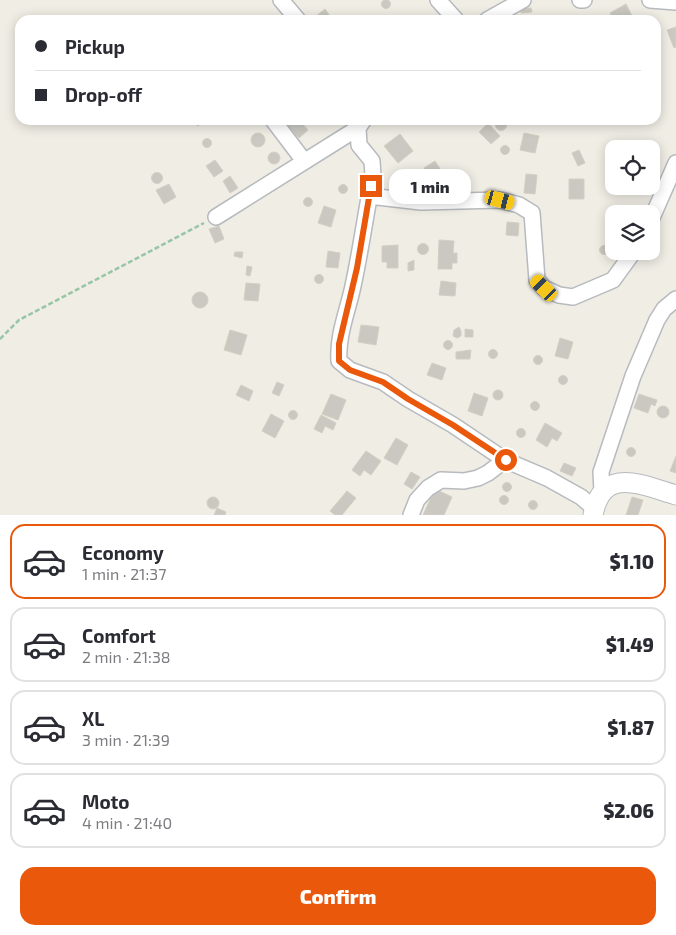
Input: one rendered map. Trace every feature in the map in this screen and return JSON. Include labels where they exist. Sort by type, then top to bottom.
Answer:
[{"type":"street","points":[[281,0],[294,15]]},
{"type":"street","points":[[438,0],[452,15]]},
{"type":"street","points":[[496,15],[523,0]]},
{"type":"street","points":[[650,0],[676,2]]},
{"type":"street","points":[[277,125],[304,161]]},
{"type":"street","points":[[216,217],[359,125]]},
{"type":"street","points":[[361,125],[359,145],[372,162],[373,176],[354,284],[339,344],[339,361],[350,370],[383,382],[506,460],[547,478],[581,497],[594,512],[602,491],[601,472],[633,376],[657,320],[664,309],[676,299]]},
{"type":"street","points":[[658,205],[676,163]]},
{"type":"street","points":[[369,196],[421,202],[500,200],[519,205],[532,213],[536,280],[544,288],[559,295],[573,297],[613,280],[627,260]]},
{"type":"street","points":[[411,515],[416,500],[428,488],[440,480],[464,481],[478,478],[506,460]]},
{"type":"street","points":[[602,491],[617,482],[641,485],[676,495]]},
{"type":"path","points":[[0,339],[19,320],[216,217]]},
{"type":"building","points":[[386,-1],[391,4],[386,9],[381,4]]},
{"type":"building","points":[[626,4],[632,15],[611,15],[610,13]]},
{"type":"building","points":[[521,8],[531,8],[532,12],[521,13]]},
{"type":"building","points":[[325,9],[329,15],[317,15]]},
{"type":"building","points":[[676,27],[676,47],[674,48],[667,30]]},
{"type":"building","points":[[304,125],[308,130],[299,138],[288,126]]},
{"type":"building","points":[[486,125],[490,125],[500,136],[491,144],[479,132]]},
{"type":"building","points":[[496,125],[506,125],[503,130],[499,130]]},
{"type":"building","points":[[258,133],[263,135],[265,140],[263,145],[258,147],[253,145],[251,140],[253,135]]},
{"type":"building","points":[[524,133],[539,136],[535,153],[520,150]]},
{"type":"building","points":[[400,134],[413,151],[398,163],[384,146]]},
{"type":"building","points":[[207,138],[212,143],[207,148],[202,143]]},
{"type":"building","points":[[505,145],[510,150],[505,155],[500,150]]},
{"type":"building","points":[[579,150],[585,163],[578,166],[572,153]]},
{"type":"building","points":[[272,152],[276,152],[280,158],[276,164],[272,164],[268,160],[268,156]]},
{"type":"building","points":[[215,160],[223,171],[214,177],[206,166]]},
{"type":"building","points":[[435,161],[444,175],[433,182],[424,168]]},
{"type":"building","points":[[157,172],[163,178],[157,184],[151,178]]},
{"type":"building","points":[[526,174],[537,175],[535,194],[524,193]]},
{"type":"building","points":[[230,176],[238,188],[230,193],[223,181]]},
{"type":"building","points":[[411,176],[416,181],[411,186],[406,181]]},
{"type":"building","points":[[569,179],[584,179],[584,199],[569,199]]},
{"type":"building","points":[[169,184],[176,197],[164,204],[156,190]]},
{"type":"building","points":[[343,184],[348,189],[343,194],[338,189]]},
{"type":"building","points":[[308,197],[313,202],[308,207],[303,202]]},
{"type":"building","points":[[324,206],[336,210],[331,227],[318,223]]},
{"type":"building","points":[[507,222],[519,223],[518,236],[506,235]]},
{"type":"building","points":[[219,226],[224,239],[215,243],[209,229]]},
{"type":"building","points":[[439,240],[454,241],[453,253],[457,253],[457,263],[452,263],[452,269],[438,269]]},
{"type":"building","points":[[423,243],[429,249],[423,255],[417,249]]},
{"type":"building","points":[[398,245],[398,268],[387,268],[387,262],[382,262],[382,246]]},
{"type":"building","points":[[604,245],[605,254],[604,255],[599,250]]},
{"type":"building","points":[[328,251],[340,253],[338,268],[326,267]]},
{"type":"building","points":[[235,252],[243,252],[242,258],[234,256]]},
{"type":"building","points":[[414,260],[414,270],[408,271],[408,263]]},
{"type":"building","points":[[247,266],[252,267],[250,276],[246,275]]},
{"type":"building","points":[[319,274],[324,279],[319,284],[314,279]]},
{"type":"building","points":[[441,281],[456,283],[455,296],[439,295]]},
{"type":"building","points":[[246,283],[260,284],[258,301],[244,300]]},
{"type":"building","points":[[200,292],[206,294],[208,300],[206,306],[200,308],[194,306],[192,300],[194,294]]},
{"type":"building","points":[[361,325],[379,327],[376,345],[358,342]]},
{"type":"building","points":[[459,327],[461,336],[457,338],[453,336],[454,330]]},
{"type":"building","points":[[465,329],[473,330],[473,337],[465,337]]},
{"type":"building","points":[[230,330],[247,335],[241,355],[224,350]]},
{"type":"building","points":[[560,338],[573,342],[568,359],[555,356]]},
{"type":"building","points":[[448,340],[453,345],[448,350],[443,345]]},
{"type":"building","points":[[493,349],[498,354],[493,359],[488,354]]},
{"type":"building","points":[[471,350],[470,359],[456,359],[456,352]]},
{"type":"building","points":[[538,355],[543,360],[538,365],[533,360]]},
{"type":"building","points":[[432,363],[446,368],[442,380],[427,375]]},
{"type":"building","points":[[563,375],[568,380],[563,385],[558,380]]},
{"type":"building","points":[[277,382],[284,385],[279,396],[272,393]]},
{"type":"building","points":[[241,385],[253,391],[249,401],[236,395]]},
{"type":"building","points":[[498,390],[503,395],[498,400],[493,395]]},
{"type":"building","points":[[474,393],[488,398],[482,416],[468,411]]},
{"type":"building","points":[[331,394],[346,400],[338,420],[322,414]]},
{"type":"building","points":[[639,394],[657,400],[655,406],[651,404],[648,413],[634,408]]},
{"type":"building","points":[[535,401],[540,406],[535,411],[530,406]]},
{"type":"building","points":[[663,406],[669,412],[663,418],[657,412]]},
{"type":"building","points":[[293,410],[298,415],[293,420],[288,415]]},
{"type":"building","points":[[271,414],[284,421],[275,438],[262,431]]},
{"type":"building","points":[[321,415],[336,423],[333,430],[325,426],[322,433],[314,429]]},
{"type":"building","points":[[545,423],[562,433],[557,441],[552,438],[547,447],[536,440]]},
{"type":"building","points":[[521,428],[526,433],[521,438],[516,433]]},
{"type":"building","points":[[396,438],[408,445],[397,465],[384,458]]},
{"type":"building","points":[[631,447],[636,452],[631,457],[626,452]]},
{"type":"building","points":[[366,451],[381,461],[371,475],[364,470],[360,476],[352,470]]},
{"type":"building","points":[[676,456],[676,473],[670,471]]},
{"type":"building","points":[[564,463],[576,468],[572,476],[560,471]]},
{"type":"building","points":[[411,472],[420,477],[412,489],[404,484]]},
{"type":"building","points":[[507,482],[512,487],[507,492],[502,487]]},
{"type":"building","points":[[435,489],[452,497],[444,515],[423,515]]},
{"type":"building","points":[[347,491],[356,498],[342,515],[335,515],[330,511]]},
{"type":"building","points":[[504,495],[509,500],[504,505],[499,500]]},
{"type":"building","points":[[211,497],[215,497],[219,503],[215,509],[211,509],[207,505],[207,501]]},
{"type":"building","points":[[632,497],[643,500],[638,515],[626,515]]},
{"type":"building","points":[[533,500],[538,505],[533,510],[528,505]]},
{"type":"building","points":[[217,508],[226,512],[225,515],[214,515]]},
{"type":"route","points":[[371,186],[357,268],[339,344],[339,361],[350,370],[383,382],[506,460]]}]
